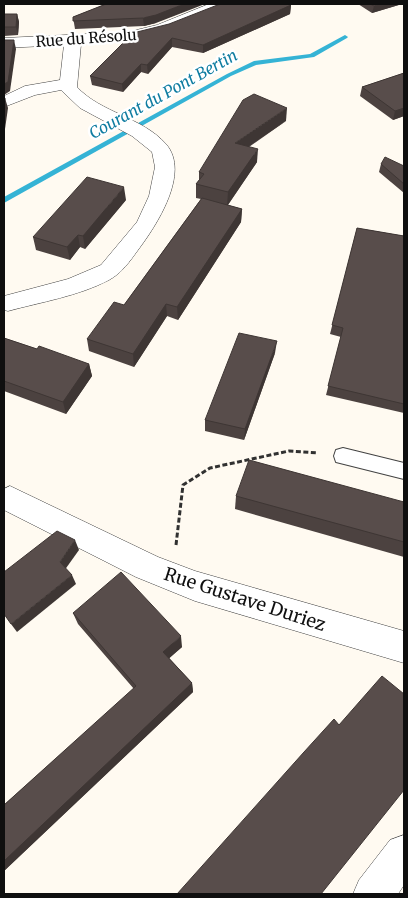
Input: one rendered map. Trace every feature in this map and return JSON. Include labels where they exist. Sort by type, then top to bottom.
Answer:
[{"type":"street","name":"Rue du Résolu","points":[[4,43],[140,35],[163,28],[222,4]]},
{"type":"street","points":[[8,303],[93,278],[107,272],[116,264],[150,221],[159,199],[165,157],[161,150],[147,137],[77,98],[68,88],[73,40]]},
{"type":"street","points":[[4,102],[31,90],[67,84]]},
{"type":"street","name":"Rue Gustave Duriez","points":[[7,498],[172,578],[404,648]]},
{"type":"street","points":[[373,894],[404,854]]},
{"type":"lane","points":[[343,456],[404,472]]},
{"type":"path","points":[[172,578],[183,485],[210,468],[289,450],[343,456]]},
{"type":"building","points":[[106,4],[184,4],[143,18],[73,21],[73,17]]},
{"type":"building","points":[[220,4],[291,5],[203,45],[172,38],[147,65],[141,64],[122,84],[90,76],[133,33],[169,24]]},
{"type":"building","points":[[4,14],[17,14],[16,27],[4,27]]},
{"type":"building","points":[[4,40],[14,40],[8,82],[4,84]]},
{"type":"building","points":[[404,73],[404,108],[395,111],[362,87]]},
{"type":"building","points":[[254,94],[287,108],[235,143],[258,149],[228,192],[196,184],[204,174],[199,172],[243,100]]},
{"type":"building","points":[[385,157],[404,166],[404,184],[381,164]]},
{"type":"building","points":[[87,177],[124,187],[83,236],[78,235],[67,247],[33,237]]},
{"type":"building","points":[[202,198],[242,209],[177,307],[166,304],[133,354],[87,339],[114,302],[124,305]]},
{"type":"building","points":[[357,228],[404,236],[404,404],[328,386],[343,328],[332,325]]},
{"type":"building","points":[[239,333],[277,341],[245,429],[205,420]]},
{"type":"building","points":[[4,338],[37,349],[39,346],[89,364],[63,402],[4,381]]},
{"type":"building","points":[[249,460],[404,502],[404,542],[236,496]]},
{"type":"building","points":[[57,531],[75,540],[60,562],[72,575],[11,624],[4,614],[4,572]]},
{"type":"building","points":[[121,572],[181,636],[163,652],[192,683],[4,861],[4,805],[136,686],[73,613]]},
{"type":"building","points":[[382,676],[404,694],[404,790],[321,894],[177,894],[334,719],[339,725]]},
{"type":"waterway","name":"Courant du Pont Bertin","points":[[4,200],[254,63],[312,56],[345,37]]}]
